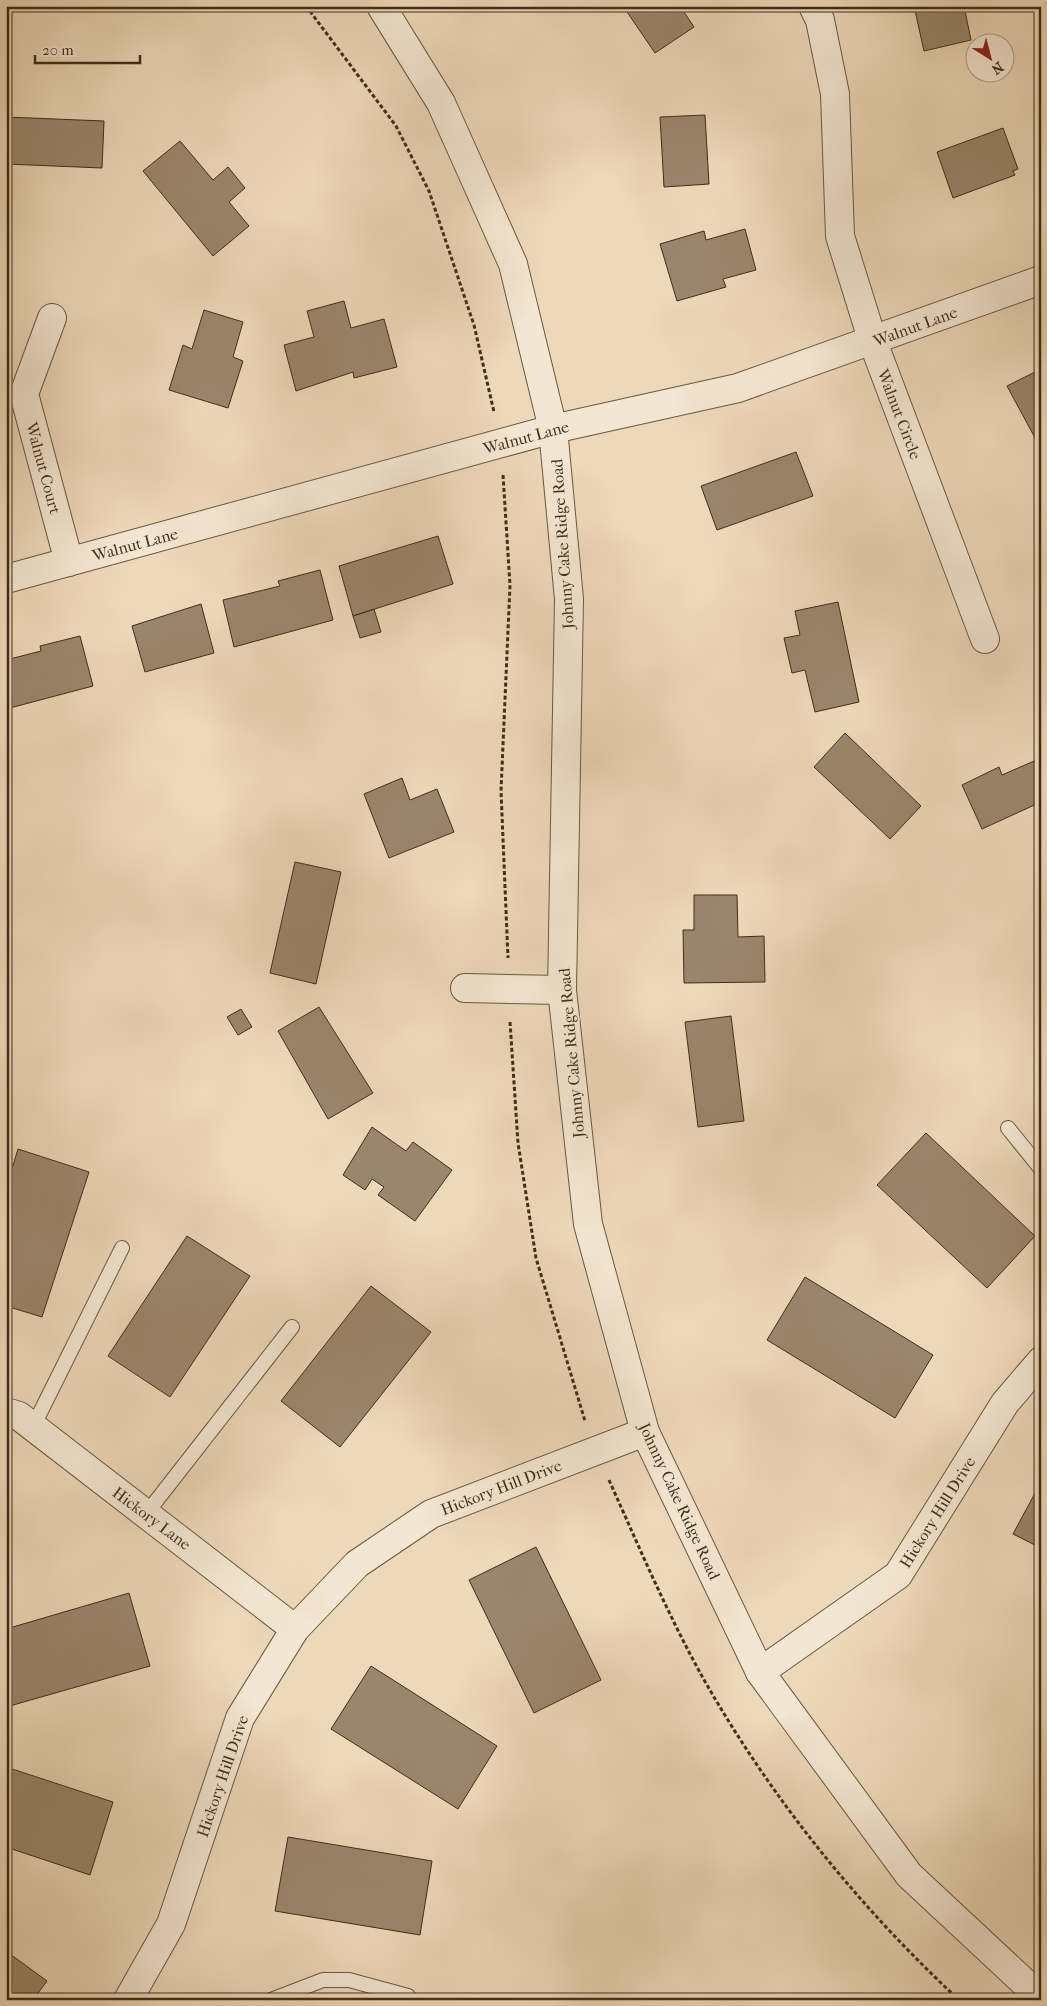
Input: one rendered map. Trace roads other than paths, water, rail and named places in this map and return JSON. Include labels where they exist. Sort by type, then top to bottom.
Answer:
[{"type":"street","name":"Johnny Cake Ridge Road","points":[[381,6],[440,103],[513,264],[553,429],[569,599],[562,990],[588,1224],[645,1432],[760,1672],[909,1875],[1041,1998]]},
{"type":"street","name":"Walnut Circle","points":[[813,6],[820,20],[835,94],[840,236],[873,342],[985,640]]},
{"type":"street","name":"Walnut Lane","points":[[6,579],[553,429],[738,388],[873,342],[1041,280]]},
{"type":"street","name":"Walnut Court","points":[[52,318],[24,394],[69,562]]},
{"type":"street","points":[[465,988],[562,990]]},
{"type":"street","name":"Hickory Hill Drive","points":[[760,1672],[898,1575],[1005,1403],[1041,1361]]},
{"type":"street","name":"Hickory Lane","points":[[6,1412],[19,1416],[295,1628]]},
{"type":"street","name":"Hickory Hill Drive","points":[[128,2000],[171,1924],[240,1718],[295,1628],[357,1564],[431,1514],[645,1432]]},
{"type":"lane","points":[[1008,1128],[1041,1169]]},
{"type":"lane","points":[[33,1427],[122,1248]]},
{"type":"lane","points":[[146,1514],[292,1327]]},
{"type":"lane","points":[[271,2000],[323,1980],[349,1980],[408,1996]]}]
